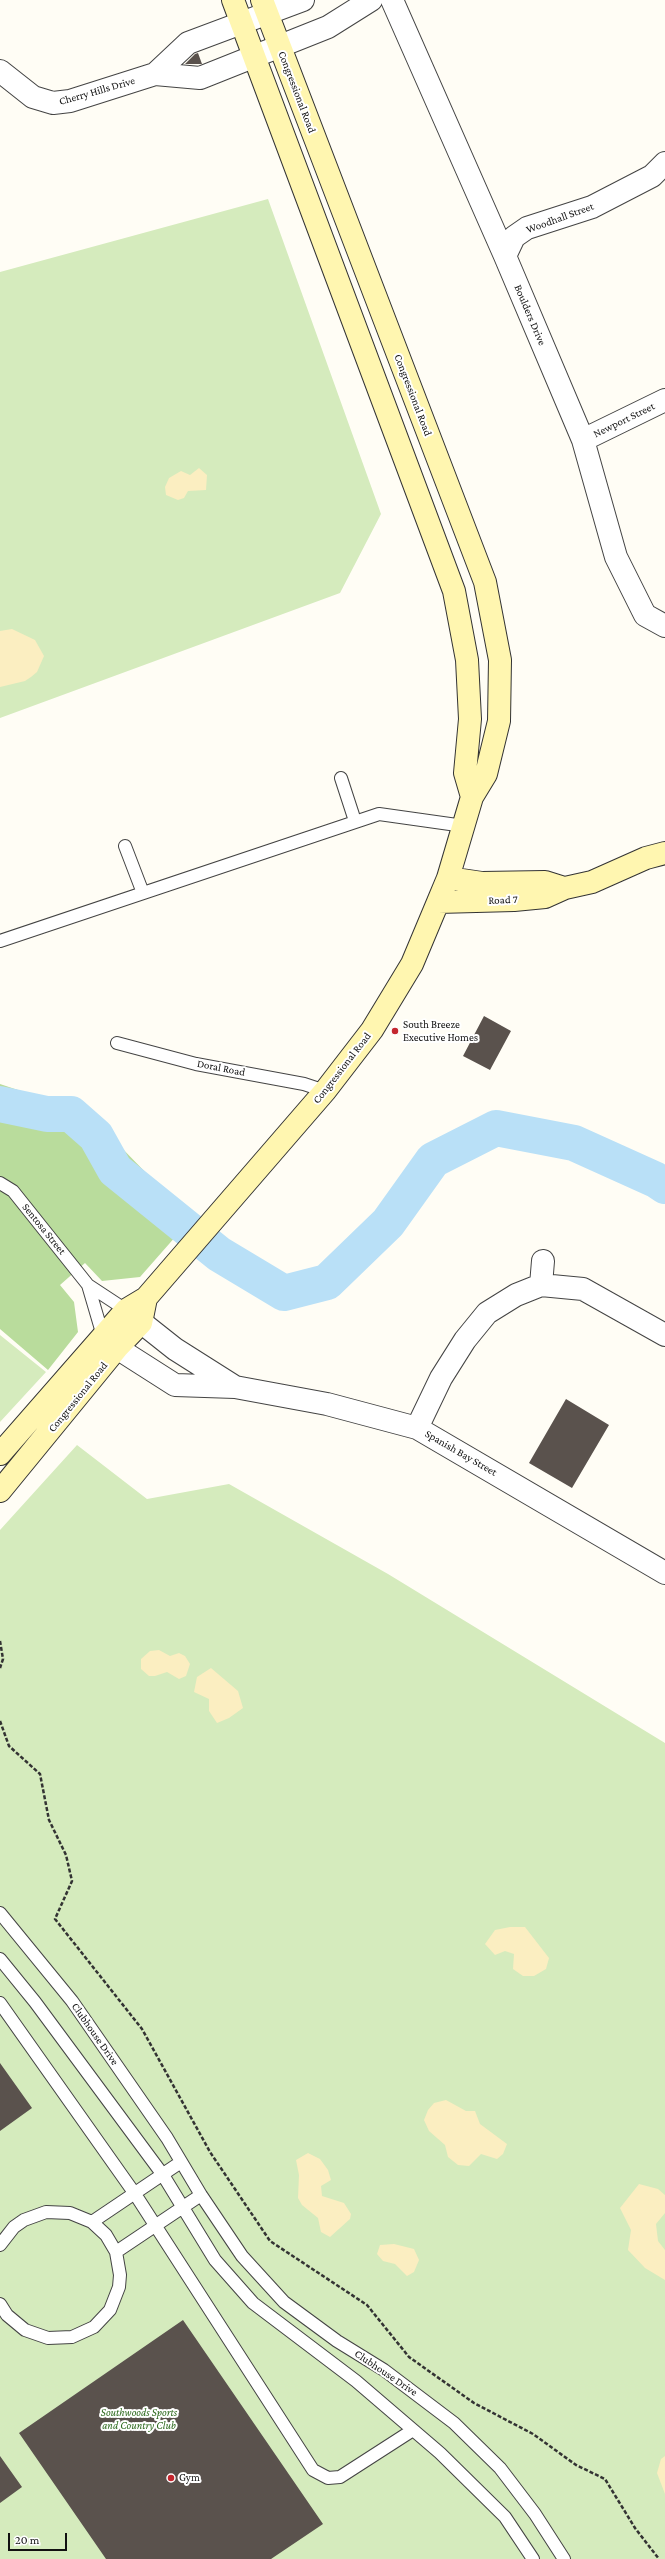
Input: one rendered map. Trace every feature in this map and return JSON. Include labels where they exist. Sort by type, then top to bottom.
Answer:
[{"type":"main road","points":[[233,0],[454,591],[467,660],[470,718],[465,773],[472,797]]},
{"type":"main road","name":"Congressional Road","points":[[0,1454],[134,1317],[168,1269],[325,1091],[372,1030],[412,964],[448,878],[472,797],[486,774],[499,721],[500,660],[485,582],[265,7]]},
{"type":"main road","points":[[461,629],[493,625]]},
{"type":"main road","name":"Road 7","points":[[438,902],[537,898],[565,888],[592,882],[646,858],[665,853]]},
{"type":"main road","name":"Road 7","points":[[448,878],[482,883],[545,882],[565,888]]},
{"type":"main road","name":"Congressional Road","points":[[0,1491],[110,1342]]},
{"type":"street","name":"Cherry Hills Drive","points":[[155,74],[188,43],[242,23],[265,7],[303,0]]},
{"type":"street","name":"Cherry Hills Drive","points":[[0,71],[33,97],[53,103],[70,101],[155,74],[200,78],[328,27],[371,0]]},
{"type":"street","name":"Boulders Drive","points":[[392,0],[505,256],[583,440],[616,557],[644,615],[665,626]]},
{"type":"street","name":"Woodhall Street","points":[[505,256],[514,237],[527,228],[592,207],[652,176],[665,163]]},
{"type":"street","name":"Newport Street","points":[[583,440],[665,400]]},
{"type":"street","points":[[541,1285],[543,1261]]},
{"type":"street","points":[[417,1428],[441,1378],[465,1340],[487,1313],[516,1295],[541,1285],[583,1289],[665,1335]]},
{"type":"street","name":"Spanish Bay Street","points":[[134,1317],[176,1349],[235,1387]]},
{"type":"street","name":"Spanish Bay Street","points":[[110,1342],[175,1385],[235,1387],[328,1404],[417,1428],[665,1573]]},
{"type":"lane","points":[[341,778],[355,821]]},
{"type":"lane","points":[[0,941],[379,814],[464,826]]},
{"type":"lane","points":[[125,846],[142,893]]},
{"type":"lane","name":"Doral Road","points":[[117,1042],[196,1064],[304,1084],[325,1091]]},
{"type":"lane","name":"Sentosa Street","points":[[0,1183],[13,1191],[86,1282]]},
{"type":"lane","points":[[86,1282],[134,1317]]},
{"type":"lane","points":[[86,1282],[110,1342]]},
{"type":"lane","name":"Clubhouse Drive","points":[[0,1913],[72,2001],[181,2162],[242,2256],[284,2302],[337,2341],[384,2370],[454,2423],[500,2468],[535,2514],[564,2559]]},
{"type":"lane","name":"Clubhouse Drive","points":[[0,1959],[35,2002],[163,2175],[215,2260],[253,2303],[356,2380],[413,2430],[505,2517],[533,2559]]},
{"type":"lane","points":[[0,2003],[157,2226],[313,2470],[328,2478],[340,2477],[413,2430]]},
{"type":"lane","points":[[92,2222],[181,2162]]},
{"type":"lane","points":[[116,2252],[157,2226],[201,2195]]},
{"type":"lane","points":[[0,2245],[14,2227],[24,2220],[46,2212],[70,2213],[92,2222],[106,2235],[116,2252],[120,2275],[116,2299],[103,2319],[83,2333],[60,2339],[36,2335],[15,2324],[0,2304]]},
{"type":"path","points":[[0,1641],[3,1659],[0,1668]]},
{"type":"path","points":[[0,1721],[8,1746],[40,1774],[48,1820],[66,1855],[72,1881],[55,1919],[142,2029],[210,2152],[270,2241],[367,2305],[409,2356],[461,2394],[534,2434],[576,2464],[605,2478],[635,2528],[660,2559]]},
{"type":"green space","points":[[268,199],[381,514],[340,593],[0,718],[0,272]]},
{"type":"green space","points":[[0,1084],[42,1098],[77,1102],[191,1219],[140,1277],[102,1281],[85,1263],[60,1285],[74,1302],[78,1332],[48,1370],[0,1329]]},
{"type":"green space","points":[[0,1335],[46,1372],[0,1422]]},
{"type":"green space","name":"Southwoods Sports and Country Club","points":[[77,1445],[147,1499],[229,1484],[388,1574],[665,1743],[665,2559],[0,2559],[0,1530]]},
{"type":"sand","points":[[199,468],[207,475],[206,490],[188,491],[184,498],[178,500],[166,495],[165,487],[169,478],[181,471],[190,475]]},
{"type":"sand","points":[[12,629],[35,640],[44,656],[37,672],[31,677],[25,681],[0,687],[0,631]]},
{"type":"sand","points":[[159,1650],[170,1656],[179,1653],[185,1656],[190,1664],[186,1676],[179,1679],[167,1672],[155,1676],[149,1676],[141,1669],[141,1659],[150,1651]]},
{"type":"sand","points":[[211,1668],[238,1691],[243,1708],[229,1718],[217,1723],[209,1711],[209,1699],[194,1692],[197,1677]]},
{"type":"sand","points":[[510,1927],[525,1927],[549,1958],[546,1969],[534,1976],[523,1976],[513,1969],[514,1954],[505,1951],[495,1955],[485,1944],[495,1930]]},
{"type":"sand","points":[[446,2100],[466,2111],[475,2111],[480,2124],[507,2144],[503,2154],[497,2159],[481,2154],[469,2166],[458,2165],[448,2157],[445,2145],[429,2131],[424,2120],[428,2110],[434,2103]]},
{"type":"sand","points":[[308,2153],[320,2159],[328,2170],[331,2180],[321,2186],[322,2196],[344,2203],[351,2214],[350,2219],[330,2237],[321,2232],[318,2218],[302,2205],[298,2198],[299,2175],[296,2160]]},
{"type":"sand","points":[[639,2184],[658,2189],[665,2195],[665,2213],[656,2224],[658,2241],[665,2250],[665,2280],[645,2268],[628,2250],[631,2230],[620,2208]]},
{"type":"sand","points":[[394,2244],[414,2249],[419,2260],[414,2272],[407,2276],[395,2264],[383,2261],[377,2254],[380,2245]]},
{"type":"sand","points":[[665,2456],[665,2494],[657,2473],[661,2459]]},
{"type":"building","points":[[198,53],[202,64],[185,64],[195,54]]},
{"type":"building","points":[[484,1016],[511,1031],[490,1070],[463,1056]]},
{"type":"building","points":[[566,1399],[609,1425],[572,1488],[529,1463]]},
{"type":"building","points":[[0,2063],[32,2108],[0,2131]]},
{"type":"building","name":"Gym","points":[[183,2320],[323,2524],[271,2559],[106,2559],[19,2433]]},
{"type":"building","points":[[0,2456],[22,2487],[0,2503]]},
{"type":"waterway","points":[[0,1104],[47,1114],[71,1114],[96,1136],[115,1170],[219,1254],[284,1293],[327,1282],[388,1223],[433,1160],[496,1128],[574,1143],[656,1180],[665,1186]]},
{"type":"place","name":"South Breeze Executive Homes","points":[[395,1031]]},
{"type":"place","name":"Gym","points":[[171,2478]]}]
